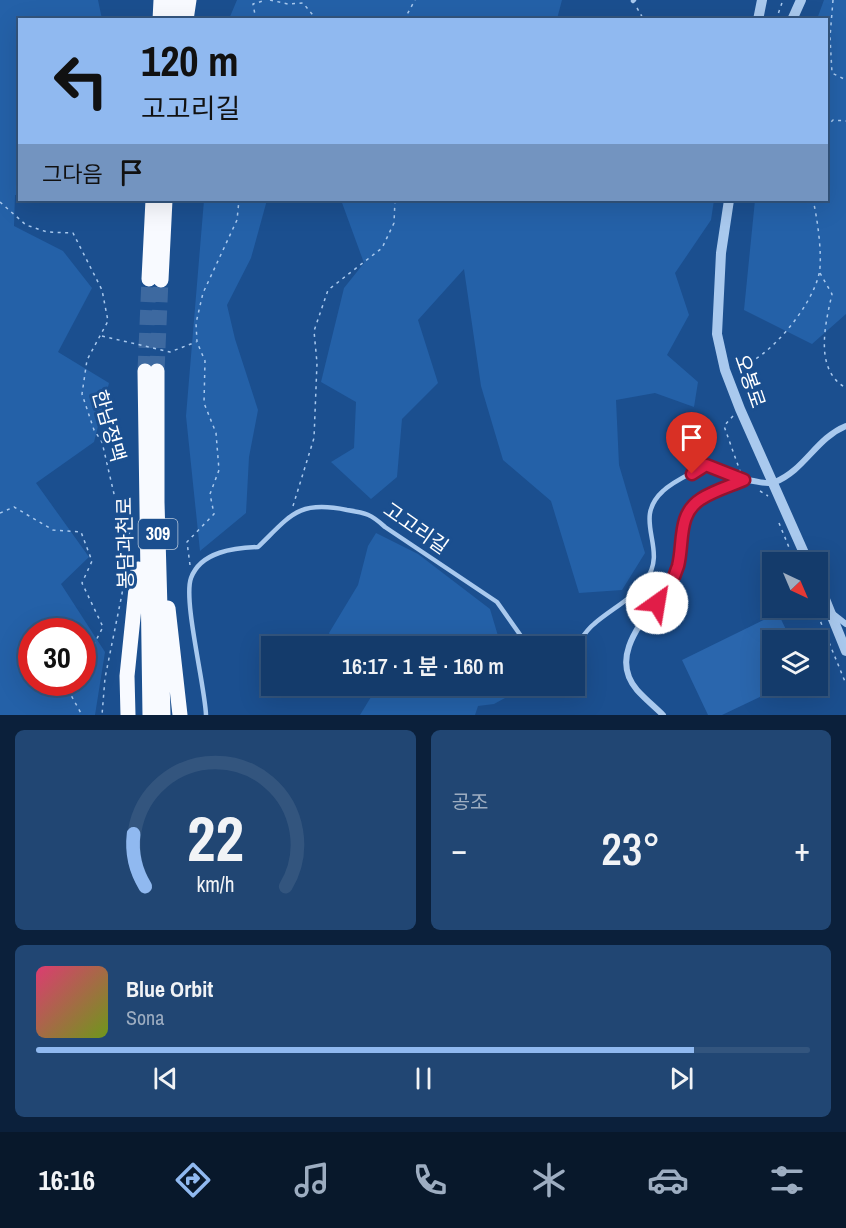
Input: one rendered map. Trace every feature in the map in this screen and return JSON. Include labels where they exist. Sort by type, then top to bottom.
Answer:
[{"type":"highway","points":[[160,18],[161,0]]},
{"type":"highway","points":[[175,18],[176,0]]},
{"type":"highway","points":[[186,18],[189,0]]},
{"type":"highway","points":[[153,201],[155,280],[165,201]]},
{"type":"highway","name":"봉담과천로","points":[[150,715],[155,696],[151,371]]},
{"type":"highway","points":[[128,715],[127,692],[151,503]]},
{"type":"highway","points":[[151,503],[180,713]]},
{"type":"highway","name":"봉담과천로","points":[[155,696],[163,715]]},
{"type":"street","points":[[758,18],[762,0]]},
{"type":"street","points":[[792,18],[801,0]]},
{"type":"street","name":"오봉로","points":[[729,201],[721,254],[717,334],[725,370],[803,552]]},
{"type":"street","points":[[663,715],[636,689],[628,676],[625,655],[631,639],[668,588],[678,566],[682,528],[690,511],[700,499],[744,480],[772,483],[797,470],[813,448],[834,431],[846,426]]},
{"type":"street","points":[[828,605],[846,651]]},
{"type":"street","points":[[832,614],[846,624]]},
{"type":"lane","points":[[584,636],[591,626],[628,598],[648,579],[656,554],[648,520],[650,506],[663,490],[706,465],[744,480]]},
{"type":"lane","name":"고고리길","points":[[191,578],[208,558],[231,549],[258,547],[289,517],[309,506],[336,507],[371,514],[385,527],[497,602],[521,636]]},
{"type":"lane","points":[[191,578],[191,607],[206,715]]},
{"type":"path","points":[[256,18],[253,4],[266,0]]},
{"type":"path","points":[[270,0],[288,4],[303,3],[315,18]]},
{"type":"path","points":[[405,18],[415,0]]},
{"type":"path","points":[[777,18],[783,0]]},
{"type":"path","points":[[833,0],[832,73],[846,80]]},
{"type":"path","points":[[634,1],[643,18]]},
{"type":"path","points":[[828,125],[833,120],[846,121]]},
{"type":"path","points":[[191,578],[187,542],[214,513],[210,494],[219,470],[216,434],[204,403],[205,361],[196,342],[198,310],[237,220],[239,201]]},
{"type":"path","points":[[289,517],[314,438],[316,363],[314,332],[324,300],[328,290],[382,248],[394,223],[395,201]]},
{"type":"path","points":[[813,201],[820,272],[832,294],[826,321],[824,360],[836,382],[846,388]]},
{"type":"path","name":"한남정맥","points":[[0,202],[26,225],[47,232],[73,233],[102,290],[108,321],[102,336],[87,360],[82,394],[94,430],[102,442],[117,507],[130,528],[122,594],[105,678],[102,715]]},
{"type":"path","points":[[725,370],[748,365],[779,342],[810,300],[820,272]]},
{"type":"path","points":[[102,336],[170,352],[196,342]]},
{"type":"path","points":[[0,513],[14,507],[53,530],[81,532],[92,561],[82,583],[103,627],[96,640]]},
{"type":"path","points":[[819,618],[846,684]]},
{"type":"path","points":[[72,696],[82,715]]},
{"type":"shaded area","points":[[0,0],[98,0],[102,18],[18,18],[18,195],[15,195],[14,226],[63,251],[92,288],[58,352],[109,383],[94,442],[36,483],[89,557],[61,584],[83,618],[18,618],[18,696],[96,696],[96,638],[105,652],[95,715],[0,715]]},
{"type":"shaded area","points":[[237,0],[562,0],[557,18],[229,18]]},
{"type":"shaded area","points":[[824,0],[846,0],[846,314],[812,344],[744,310],[755,201],[828,201],[828,18],[817,18]]},
{"type":"shaded area","points":[[204,201],[267,201],[251,258],[227,305],[235,339],[258,410],[249,457],[246,513],[200,551],[186,416]]},
{"type":"shaded area","points":[[341,201],[714,201],[711,220],[675,273],[689,315],[667,355],[698,382],[694,407],[655,393],[616,400],[619,465],[645,553],[622,590],[579,593],[551,501],[503,460],[481,386],[464,269],[418,320],[438,383],[402,419],[397,477],[371,499],[331,462],[354,448],[356,402],[321,382],[344,288],[364,263]]},
{"type":"shaded area","points":[[376,533],[418,554],[490,609],[498,636],[330,636],[329,633],[358,585],[368,546]]},
{"type":"shaded area","points":[[372,696],[509,696],[494,704],[478,706],[475,715],[360,715]]},
{"type":"building","points":[[768,618],[780,618],[786,630],[762,630],[762,696],[722,715],[708,715],[682,660]]},
{"type":"tunnel","points":[[145,371],[149,279]]},
{"type":"tunnel","points":[[157,371],[161,280]]},
{"type":"route","points":[[657,603],[668,588],[678,566],[682,528],[690,511],[700,499],[744,480],[706,465],[692,474]]}]
